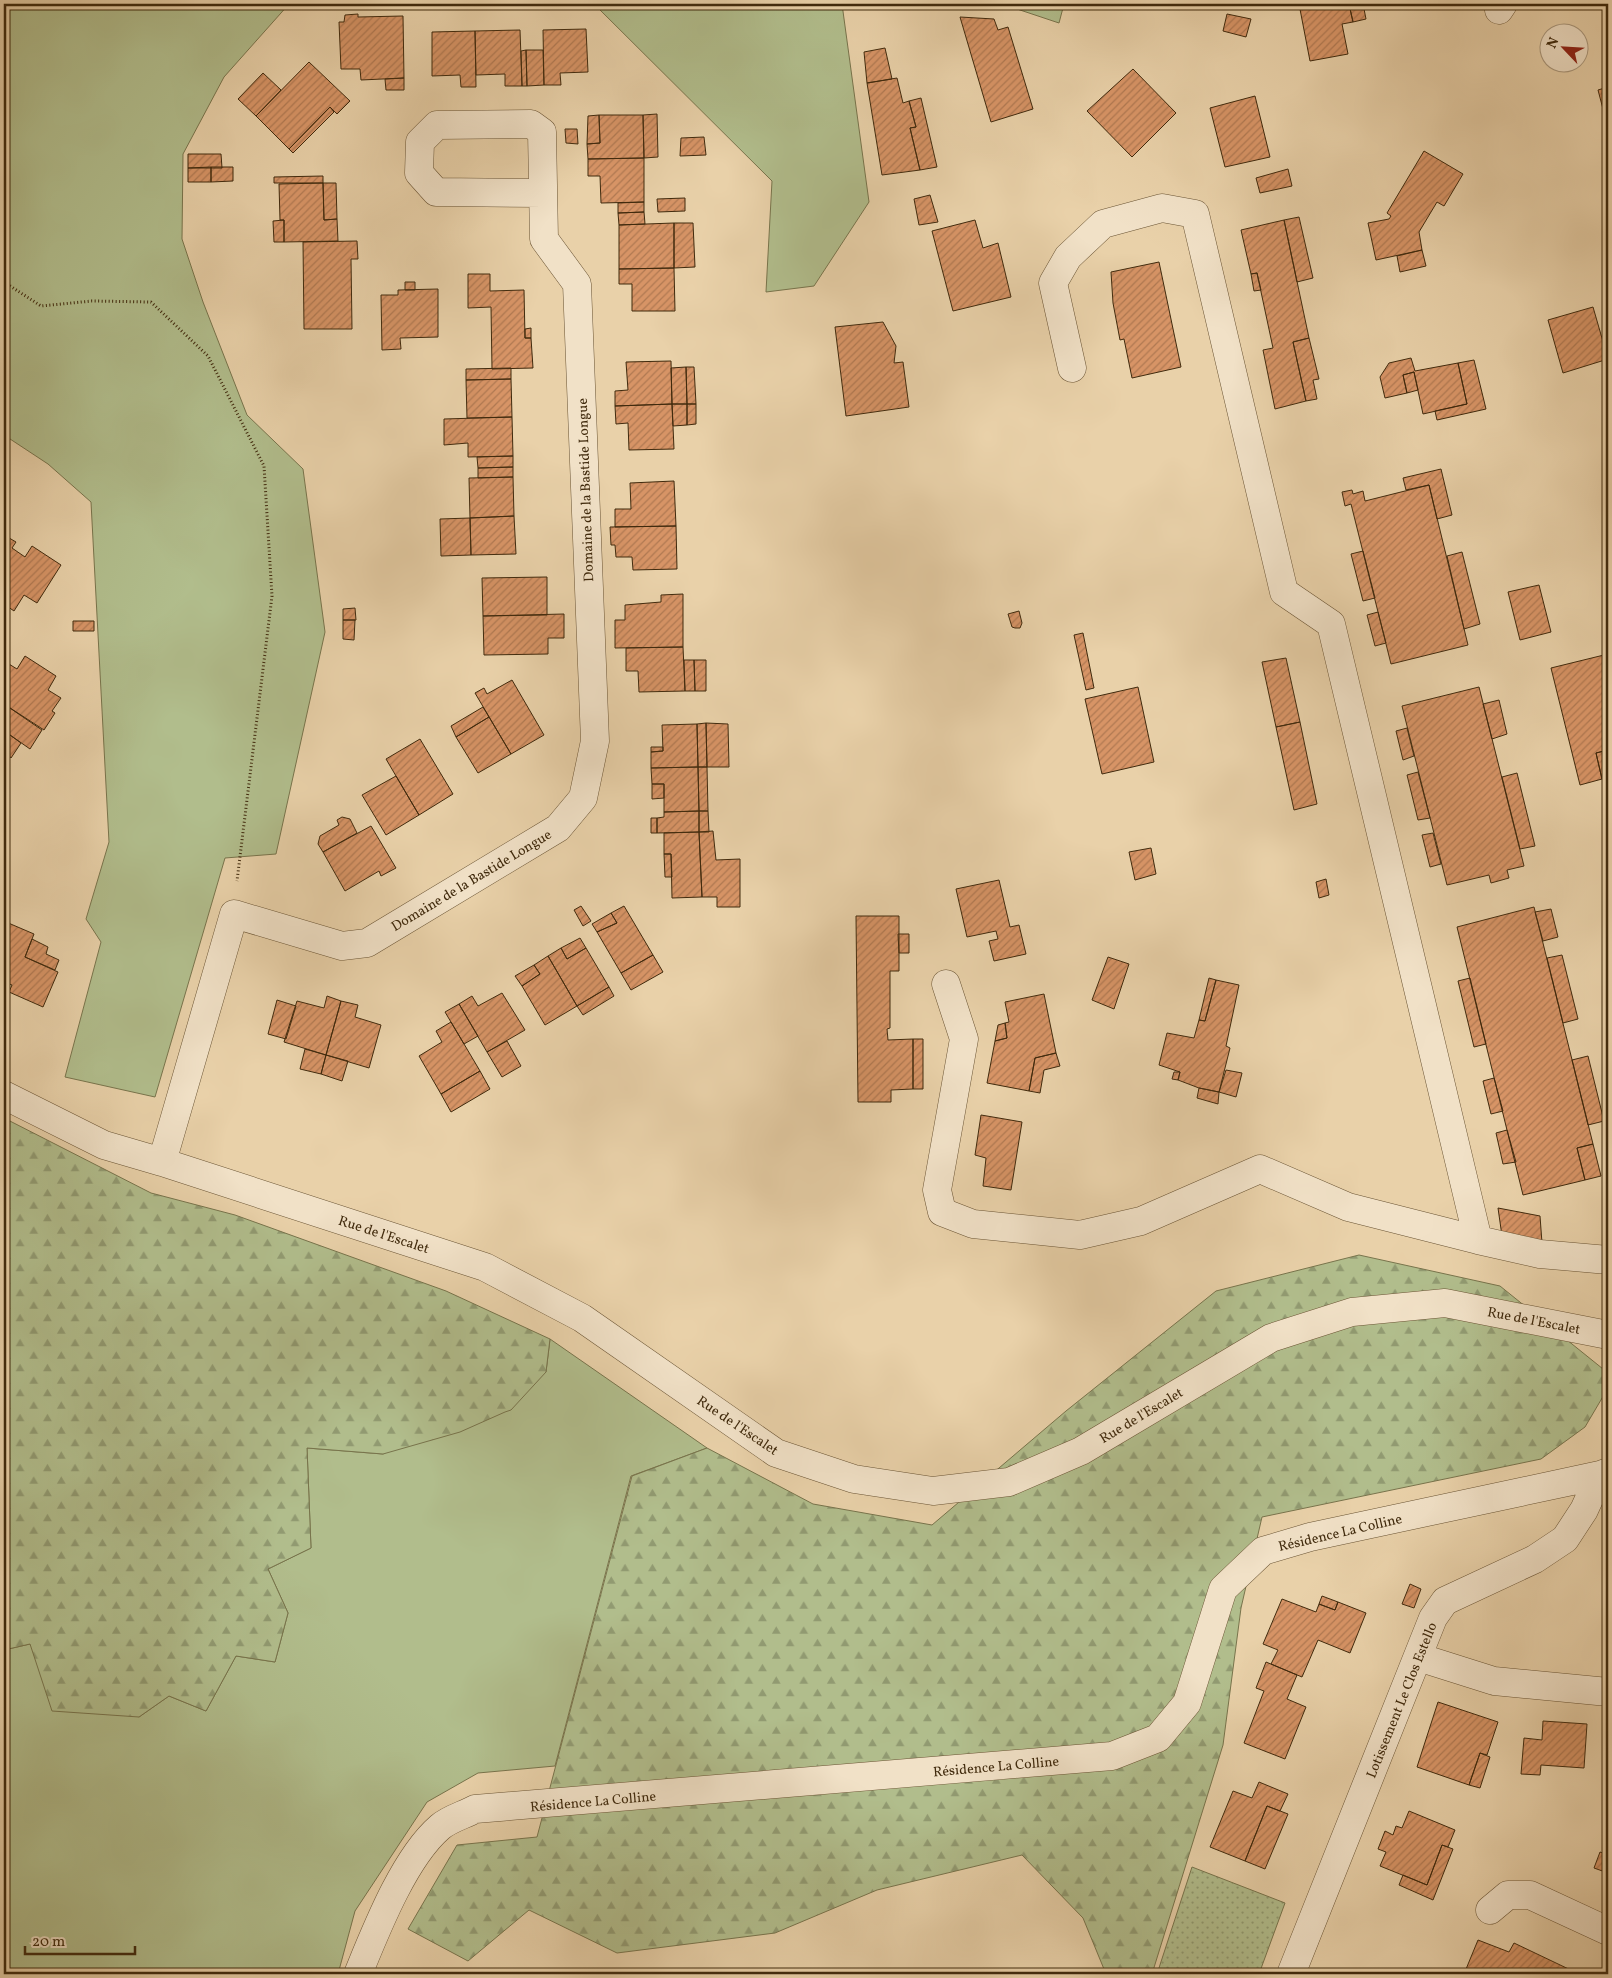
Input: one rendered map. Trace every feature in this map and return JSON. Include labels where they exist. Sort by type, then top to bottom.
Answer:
[{"type":"street","name":"Domaine de la Bastide Longue","points":[[234,914],[342,946],[367,942],[558,828],[583,798],[594,741],[577,284],[544,239],[542,132],[531,124],[437,125],[420,142],[419,173],[436,192],[543,193]]},
{"type":"street","points":[[1072,368],[1053,283],[1068,257],[1103,224],[1162,208],[1195,214],[1284,592],[1331,624],[1478,1240]]},
{"type":"street","points":[[162,1162],[234,914]]},
{"type":"street","points":[[946,984],[964,1039],[937,1190],[942,1212],[973,1224],[1080,1234],[1141,1221],[1260,1169],[1348,1207],[1540,1254],[1608,1260]]},
{"type":"street","name":"Rue de l'Escalet","points":[[4,1095],[104,1145],[485,1267],[582,1318],[776,1453],[854,1479],[933,1492],[1009,1482],[1081,1451],[1271,1338],[1352,1312],[1445,1303],[1608,1335]]},
{"type":"street","name":"Lotissement Le Clos Estello","points":[[1291,1974],[1433,1618],[1445,1601],[1535,1559],[1565,1539],[1604,1474]]},
{"type":"street","name":"Résidence La Colline","points":[[358,1974],[377,1927],[413,1860],[441,1827],[475,1809],[1112,1756],[1158,1738],[1187,1703],[1223,1588],[1263,1551],[1310,1537],[1604,1474]]},
{"type":"street","points":[[1418,1657],[1494,1681],[1608,1692]]},
{"type":"street","points":[[1490,1910],[1508,1895],[1530,1895],[1608,1931]]},
{"type":"path","points":[[4,282],[41,306],[92,301],[152,302],[208,356],[264,466],[272,596],[234,914]]},
{"type":"green space","points":[[4,4],[289,4],[224,77],[183,154],[182,239],[203,302],[247,415],[303,469],[325,632],[276,854],[225,858],[155,1097],[65,1077],[101,942],[86,919],[109,842],[91,502],[48,464],[4,435]]},
{"type":"green space","points":[[594,4],[842,4],[869,202],[814,286],[766,292],[772,181]]},
{"type":"green space","points":[[1002,4],[1064,4],[1059,23]]},
{"type":"green space","points":[[4,1118],[151,1193],[235,1215],[446,1291],[550,1339],[546,1372],[511,1410],[460,1432],[383,1454],[307,1448],[311,1548],[268,1569],[288,1613],[275,1662],[236,1656],[206,1711],[169,1696],[139,1717],[52,1711],[30,1644],[4,1650]]},
{"type":"green space","points":[[1359,1255],[1500,1286],[1608,1373],[1608,1388],[1585,1427],[1541,1459],[1262,1517],[1241,1608],[1223,1745],[1152,1974],[1106,1974],[1083,1918],[1022,1855],[877,1890],[775,1933],[617,1953],[529,1910],[468,1961],[408,1929],[457,1845],[537,1837],[632,1476],[707,1448],[813,1504],[932,1525],[1066,1411],[1216,1291]]},
{"type":"green space","points":[[550,1339],[707,1448],[631,1476],[555,1766],[478,1773],[427,1802],[355,1911],[338,1974],[4,1974],[4,1650],[30,1644],[139,1717],[169,1696],[206,1711],[236,1656],[275,1662],[288,1613],[268,1569],[311,1548],[307,1448],[383,1454],[546,1372]]},
{"type":"green space","points":[[1192,1867],[1285,1903],[1259,1974],[1157,1974]]},
{"type":"building","points":[[1299,4],[1349,4],[1353,22],[1342,24],[1348,54],[1310,61]]},
{"type":"building","points":[[1349,4],[1363,4],[1366,19],[1353,22]]},
{"type":"building","points":[[358,14],[358,17],[403,16],[404,78],[361,80],[360,69],[341,69],[339,22],[344,22],[345,15]]},
{"type":"building","points":[[1227,14],[1251,19],[1246,37],[1223,31]]},
{"type":"building","points":[[960,17],[994,19],[998,30],[1008,27],[1033,109],[991,122]]},
{"type":"building","points":[[586,29],[588,72],[560,73],[561,85],[544,85],[543,30]]},
{"type":"building","points":[[520,30],[522,86],[505,86],[505,74],[476,75],[475,31]]},
{"type":"building","points":[[475,31],[476,87],[461,87],[460,75],[432,76],[432,32]]},
{"type":"building","points":[[885,48],[892,79],[867,83],[864,52]]},
{"type":"building","points":[[526,50],[543,50],[544,85],[527,86]]},
{"type":"building","points":[[526,50],[527,86],[522,86],[521,51]]},
{"type":"building","points":[[309,62],[350,101],[337,114],[330,107],[289,149],[256,116]]},
{"type":"building","points":[[1133,69],[1176,113],[1132,157],[1087,111]]},
{"type":"building","points":[[263,73],[281,90],[256,116],[238,99]]},
{"type":"building","points":[[404,78],[404,90],[386,90],[385,79]]},
{"type":"building","points":[[897,78],[903,103],[909,101],[916,127],[910,128],[920,170],[882,175],[867,83]]},
{"type":"building","points":[[1608,87],[1608,128],[1598,90]]},
{"type":"building","points":[[1255,96],[1270,157],[1225,167],[1210,108]]},
{"type":"building","points":[[921,98],[937,167],[920,170],[910,128],[916,127],[909,101]]},
{"type":"building","points":[[330,107],[334,112],[293,153],[289,149]]},
{"type":"building","points":[[657,114],[658,157],[644,158],[643,115]]},
{"type":"building","points":[[599,115],[643,115],[644,158],[588,159],[587,144],[600,143]]},
{"type":"building","points":[[599,115],[600,143],[587,144],[588,116]]},
{"type":"building","points":[[565,129],[577,129],[578,144],[566,143]]},
{"type":"building","points":[[704,137],[706,155],[680,156],[681,138]]},
{"type":"building","points":[[1424,151],[1463,174],[1444,206],[1437,202],[1419,232],[1422,250],[1376,260],[1368,223],[1389,219],[1391,216],[1387,213]]},
{"type":"building","points":[[188,154],[221,154],[222,168],[188,168]]},
{"type":"building","points":[[644,158],[644,202],[601,203],[600,176],[588,176],[588,159]]},
{"type":"building","points":[[211,167],[233,167],[233,181],[211,182]]},
{"type":"building","points":[[211,167],[211,182],[188,182],[188,168]]},
{"type":"building","points":[[1288,169],[1292,186],[1260,193],[1256,178]]},
{"type":"building","points":[[323,176],[323,183],[274,183],[274,177]]},
{"type":"building","points":[[323,183],[336,183],[337,219],[324,220]]},
{"type":"building","points":[[323,183],[324,220],[337,219],[338,241],[284,242],[284,220],[280,220],[279,184]]},
{"type":"building","points":[[930,195],[938,222],[919,225],[914,199]]},
{"type":"building","points":[[685,198],[685,211],[658,212],[657,199]]},
{"type":"building","points":[[644,202],[644,212],[618,213],[618,203]]},
{"type":"building","points":[[644,212],[645,224],[619,225],[618,213]]},
{"type":"building","points":[[1299,217],[1313,278],[1297,282],[1284,220]]},
{"type":"building","points":[[284,220],[284,242],[274,242],[273,221]]},
{"type":"building","points":[[975,220],[983,248],[998,243],[1011,297],[953,311],[932,231]]},
{"type":"building","points":[[1284,220],[1309,338],[1293,342],[1306,401],[1275,409],[1263,350],[1273,348],[1257,273],[1251,274],[1241,230]]},
{"type":"building","points":[[674,223],[674,268],[619,269],[619,225]]},
{"type":"building","points":[[674,223],[693,223],[695,267],[674,268]]},
{"type":"building","points":[[357,241],[358,259],[351,259],[352,329],[304,329],[303,242]]},
{"type":"building","points":[[1422,250],[1426,266],[1400,272],[1397,256]]},
{"type":"building","points":[[1159,262],[1181,367],[1132,378],[1124,339],[1120,340],[1113,303],[1111,272]]},
{"type":"building","points":[[674,268],[675,311],[632,311],[632,284],[619,284],[619,269]]},
{"type":"building","points":[[1257,273],[1261,290],[1254,291],[1251,274]]},
{"type":"building","points":[[468,274],[490,274],[490,291],[524,290],[525,338],[531,338],[533,368],[492,369],[491,307],[468,308]]},
{"type":"building","points":[[405,282],[415,282],[415,290],[405,290]]},
{"type":"building","points":[[438,289],[438,337],[400,338],[401,349],[382,350],[381,295],[398,295],[398,290]]},
{"type":"building","points":[[1593,307],[1608,359],[1563,373],[1548,320]]},
{"type":"building","points":[[883,322],[896,346],[894,363],[903,362],[909,407],[846,416],[835,327]]},
{"type":"building","points":[[531,328],[531,338],[525,338],[525,329]]},
{"type":"building","points":[[1309,338],[1319,379],[1313,380],[1317,399],[1306,401],[1293,342]]},
{"type":"building","points":[[1411,358],[1415,371],[1458,363],[1467,404],[1423,414],[1414,372],[1403,375],[1407,393],[1385,398],[1380,377],[1389,363]]},
{"type":"building","points":[[1474,360],[1486,409],[1437,420],[1435,411],[1467,404],[1458,363]]},
{"type":"building","points":[[671,361],[672,404],[615,406],[615,391],[628,390],[626,362]]},
{"type":"building","points":[[686,367],[694,367],[696,404],[687,404]]},
{"type":"building","points":[[686,367],[687,404],[672,404],[671,368]]},
{"type":"building","points":[[511,368],[511,379],[466,380],[466,369]]},
{"type":"building","points":[[1414,372],[1418,390],[1407,393],[1403,375]]},
{"type":"building","points":[[511,379],[512,417],[467,418],[466,380]]},
{"type":"building","points":[[672,404],[687,404],[687,425],[673,426]]},
{"type":"building","points":[[672,404],[674,449],[629,450],[628,423],[616,424],[615,406]]},
{"type":"building","points":[[687,404],[696,404],[696,424],[687,425]]},
{"type":"building","points":[[512,417],[513,456],[468,457],[468,443],[444,445],[444,419]]},
{"type":"building","points":[[513,456],[513,467],[478,468],[477,457]]},
{"type":"building","points":[[513,467],[513,477],[478,478],[478,468]]},
{"type":"building","points":[[1441,469],[1452,515],[1437,519],[1429,485],[1406,490],[1403,478]]},
{"type":"building","points":[[513,477],[514,516],[470,518],[469,478]]},
{"type":"building","points":[[674,481],[676,526],[615,527],[615,509],[631,509],[630,483]]},
{"type":"building","points":[[1429,485],[1468,645],[1391,664],[1351,504],[1345,506],[1342,492],[1352,490],[1353,494],[1363,491],[1365,501]]},
{"type":"building","points":[[514,516],[516,554],[471,555],[470,518]]},
{"type":"building","points":[[470,518],[471,555],[441,556],[440,519]]},
{"type":"building","points":[[676,526],[677,569],[633,570],[632,557],[616,557],[615,545],[611,545],[610,527]]},
{"type":"building","points":[[4,535],[16,542],[12,548],[25,557],[32,546],[61,565],[37,603],[24,595],[14,611],[4,604]]},
{"type":"building","points":[[1363,551],[1375,598],[1363,601],[1351,554]]},
{"type":"building","points":[[1462,552],[1480,624],[1464,629],[1447,556]]},
{"type":"building","points":[[547,577],[547,615],[483,616],[482,578]]},
{"type":"building","points":[[1539,585],[1551,632],[1520,640],[1508,592]]},
{"type":"building","points":[[683,594],[683,647],[615,648],[615,620],[625,620],[625,605],[661,602],[661,595]]},
{"type":"building","points":[[355,608],[356,620],[343,620],[343,609]]},
{"type":"building","points":[[1019,611],[1022,623],[1020,628],[1012,627],[1008,614]]},
{"type":"building","points":[[1378,612],[1386,643],[1375,646],[1367,615]]},
{"type":"building","points":[[564,614],[564,638],[548,638],[548,654],[484,655],[483,616]]},
{"type":"building","points":[[343,620],[355,620],[354,640],[343,639]]},
{"type":"building","points":[[73,621],[94,621],[94,631],[73,631]]},
{"type":"building","points":[[1083,633],[1094,688],[1086,690],[1074,635]]},
{"type":"building","points":[[683,647],[685,691],[639,692],[638,671],[626,671],[626,648]]},
{"type":"building","points":[[1608,654],[1608,750],[1596,753],[1602,779],[1580,785],[1551,668]]},
{"type":"building","points":[[25,656],[56,676],[48,690],[61,698],[52,711],[55,713],[44,730],[4,704],[4,661],[17,669]]},
{"type":"building","points":[[1286,658],[1300,722],[1276,727],[1262,662]]},
{"type":"building","points":[[684,660],[694,660],[695,691],[685,691]]},
{"type":"building","points":[[694,660],[706,660],[706,691],[695,691]]},
{"type":"building","points":[[512,680],[544,735],[511,754],[475,693],[484,688],[487,694]]},
{"type":"building","points":[[1138,687],[1154,762],[1102,774],[1085,699]]},
{"type":"building","points":[[1479,687],[1524,866],[1507,870],[1509,878],[1491,883],[1489,875],[1447,885],[1402,706]]},
{"type":"building","points":[[1499,700],[1507,734],[1492,739],[1483,704]]},
{"type":"building","points":[[4,704],[42,730],[30,749],[10,735],[4,745]]},
{"type":"building","points":[[483,707],[489,717],[456,737],[451,726]]},
{"type":"building","points":[[489,717],[511,754],[478,773],[456,737]]},
{"type":"building","points":[[1300,722],[1317,804],[1294,810],[1276,727]]},
{"type":"building","points":[[706,723],[707,767],[698,767],[697,724]]},
{"type":"building","points":[[706,723],[728,724],[729,767],[707,767]]},
{"type":"building","points":[[697,724],[698,767],[651,768],[651,752],[663,751],[662,725]]},
{"type":"building","points":[[1407,728],[1414,756],[1403,760],[1396,731]]},
{"type":"building","points":[[10,735],[21,743],[11,758],[4,749]]},
{"type":"building","points":[[420,739],[453,794],[419,815],[386,759]]},
{"type":"building","points":[[651,747],[663,747],[663,751],[651,752]]},
{"type":"building","points":[[1608,750],[1608,778],[1602,779],[1596,753]]},
{"type":"building","points":[[698,767],[699,811],[664,812],[664,784],[652,784],[651,768]]},
{"type":"building","points":[[698,767],[707,767],[708,811],[699,811]]},
{"type":"building","points":[[1418,772],[1430,818],[1418,820],[1407,775]]},
{"type":"building","points":[[1517,773],[1535,846],[1520,849],[1502,777]]},
{"type":"building","points":[[396,776],[419,815],[386,835],[362,795]]},
{"type":"building","points":[[652,784],[664,784],[664,798],[652,799]]},
{"type":"building","points":[[699,811],[699,832],[657,833],[657,818],[664,817],[664,812]]},
{"type":"building","points":[[699,811],[708,811],[709,832],[699,832]]},
{"type":"building","points":[[342,817],[350,819],[357,833],[323,852],[318,844],[320,836],[339,825],[337,820]]},
{"type":"building","points":[[651,818],[657,818],[657,833],[651,833]]},
{"type":"building","points":[[371,826],[396,868],[381,876],[379,871],[345,891],[323,852]]},
{"type":"building","points":[[713,831],[716,860],[740,859],[740,907],[717,907],[717,897],[702,897],[699,832]]},
{"type":"building","points":[[699,832],[702,897],[672,898],[671,854],[664,854],[664,833]]},
{"type":"building","points":[[1433,833],[1441,864],[1430,867],[1422,835]]},
{"type":"building","points":[[1151,848],[1156,874],[1135,880],[1129,852]]},
{"type":"building","points":[[664,854],[671,854],[672,877],[665,877]]},
{"type":"building","points":[[1326,879],[1329,895],[1319,898],[1316,882]]},
{"type":"building","points":[[999,880],[1010,927],[1019,925],[1026,954],[994,961],[989,941],[998,939],[996,931],[967,937],[956,889]]},
{"type":"building","points":[[581,906],[591,921],[583,926],[574,910]]},
{"type":"building","points":[[624,906],[653,955],[621,973],[597,932],[617,923],[611,913]]},
{"type":"building","points":[[1534,907],[1593,1144],[1577,1148],[1585,1180],[1523,1195],[1457,927]]},
{"type":"building","points":[[1551,909],[1558,937],[1543,941],[1535,912]]},
{"type":"building","points":[[611,913],[617,923],[597,932],[592,924]]},
{"type":"building","points":[[856,916],[899,916],[899,971],[890,971],[890,1028],[887,1029],[888,1040],[913,1039],[913,1089],[891,1090],[891,1102],[858,1102]]},
{"type":"building","points":[[6,922],[34,934],[25,957],[58,972],[43,1007],[9,992],[12,985],[4,982],[4,929]]},
{"type":"building","points":[[898,934],[909,934],[909,953],[899,953]]},
{"type":"building","points":[[580,938],[586,948],[567,959],[561,948]]},
{"type":"building","points":[[32,939],[48,947],[46,954],[59,960],[55,970],[25,957]]},
{"type":"building","points":[[561,948],[567,959],[586,948],[609,987],[577,1006],[548,956]]},
{"type":"building","points":[[653,955],[663,972],[631,990],[621,973]]},
{"type":"building","points":[[1562,955],[1578,1019],[1563,1023],[1547,958]]},
{"type":"building","points":[[548,956],[577,1006],[545,1025],[522,986],[540,974],[534,965]]},
{"type":"building","points":[[1108,957],[1129,964],[1114,1009],[1092,1000]]},
{"type":"building","points":[[534,965],[540,974],[522,986],[515,976]]},
{"type":"building","points":[[1209,978],[1216,980],[1205,1021],[1199,1020]]},
{"type":"building","points":[[1470,978],[1486,1044],[1474,1047],[1458,981]]},
{"type":"building","points":[[1216,980],[1239,985],[1226,1046],[1230,1048],[1219,1092],[1199,1088],[1178,1080],[1180,1072],[1159,1065],[1167,1033],[1194,1038],[1199,1020],[1205,1021]]},
{"type":"building","points":[[609,987],[614,996],[583,1015],[577,1006]]},
{"type":"building","points":[[502,993],[525,1030],[487,1052],[459,1004],[472,996],[478,1006]]},
{"type":"building","points":[[1044,994],[1056,1053],[1035,1058],[1029,1091],[987,1083],[995,1041],[1007,1038],[1005,1023],[1009,1022],[1005,1002]]},
{"type":"building","points":[[327,996],[341,1001],[326,1055],[284,1042],[297,1001],[324,1008]]},
{"type":"building","points":[[277,1000],[296,1006],[286,1039],[268,1034]]},
{"type":"building","points":[[341,1001],[358,1005],[355,1017],[381,1025],[369,1068],[326,1055]]},
{"type":"building","points":[[459,1004],[478,1036],[464,1044],[445,1012]]},
{"type":"building","points":[[451,1022],[480,1071],[441,1094],[419,1056],[442,1042],[436,1031]]},
{"type":"building","points":[[1005,1023],[1007,1038],[995,1041],[998,1025]]},
{"type":"building","points":[[913,1039],[923,1039],[923,1089],[913,1089]]},
{"type":"building","points":[[507,1041],[521,1066],[502,1077],[487,1052]]},
{"type":"building","points":[[305,1049],[326,1055],[321,1074],[300,1069]]},
{"type":"building","points":[[1056,1053],[1060,1066],[1044,1070],[1040,1093],[1029,1091],[1035,1058]]},
{"type":"building","points":[[326,1055],[348,1061],[342,1081],[321,1074]]},
{"type":"building","points":[[1588,1056],[1604,1121],[1588,1125],[1572,1060]]},
{"type":"building","points":[[1226,1070],[1242,1073],[1236,1097],[1219,1092]]},
{"type":"building","points":[[480,1071],[490,1089],[451,1112],[441,1094]]},
{"type":"building","points":[[1174,1072],[1180,1072],[1178,1080],[1172,1079]]},
{"type":"building","points":[[1494,1078],[1503,1111],[1491,1114],[1483,1081]]},
{"type":"building","points":[[1199,1088],[1219,1092],[1218,1104],[1197,1098]]},
{"type":"building","points":[[981,1115],[1022,1122],[1011,1190],[983,1186],[986,1158],[975,1155]]},
{"type":"building","points":[[1507,1130],[1516,1162],[1503,1164],[1496,1133]]},
{"type":"building","points":[[1593,1144],[1601,1176],[1585,1180],[1577,1148]]},
{"type":"building","points":[[1498,1208],[1540,1216],[1542,1243],[1502,1236]]},
{"type":"building","points":[[1410,1584],[1421,1589],[1414,1608],[1402,1604]]},
{"type":"building","points":[[1322,1596],[1338,1602],[1335,1610],[1319,1604]]},
{"type":"building","points":[[1282,1599],[1316,1612],[1319,1604],[1335,1610],[1338,1602],[1366,1613],[1350,1653],[1318,1640],[1302,1677],[1271,1664],[1278,1650],[1263,1644]]},
{"type":"building","points":[[1266,1662],[1297,1675],[1287,1699],[1306,1707],[1285,1759],[1244,1743],[1264,1691],[1256,1688]]},
{"type":"building","points":[[1438,1702],[1498,1722],[1487,1755],[1480,1753],[1469,1785],[1417,1767]]},
{"type":"building","points":[[1543,1721],[1587,1724],[1584,1768],[1541,1765],[1540,1775],[1521,1774],[1524,1738],[1542,1740]]},
{"type":"building","points":[[1480,1753],[1490,1757],[1480,1788],[1469,1785]]},
{"type":"building","points":[[1259,1782],[1288,1794],[1280,1811],[1267,1806],[1245,1861],[1210,1847],[1233,1791],[1252,1798]]},
{"type":"building","points":[[1267,1806],[1288,1814],[1265,1869],[1245,1861]]},
{"type":"building","points":[[1409,1811],[1455,1830],[1448,1847],[1442,1845],[1427,1885],[1380,1866],[1386,1852],[1378,1849],[1385,1831],[1393,1835],[1396,1826],[1402,1828]]},
{"type":"building","points":[[1442,1845],[1453,1849],[1433,1900],[1399,1885],[1403,1875],[1427,1885]]},
{"type":"building","points":[[1600,1852],[1608,1855],[1608,1873],[1594,1868]]},
{"type":"building","points":[[1478,1940],[1509,1952],[1514,1943],[1577,1973],[1464,1974]]}]
